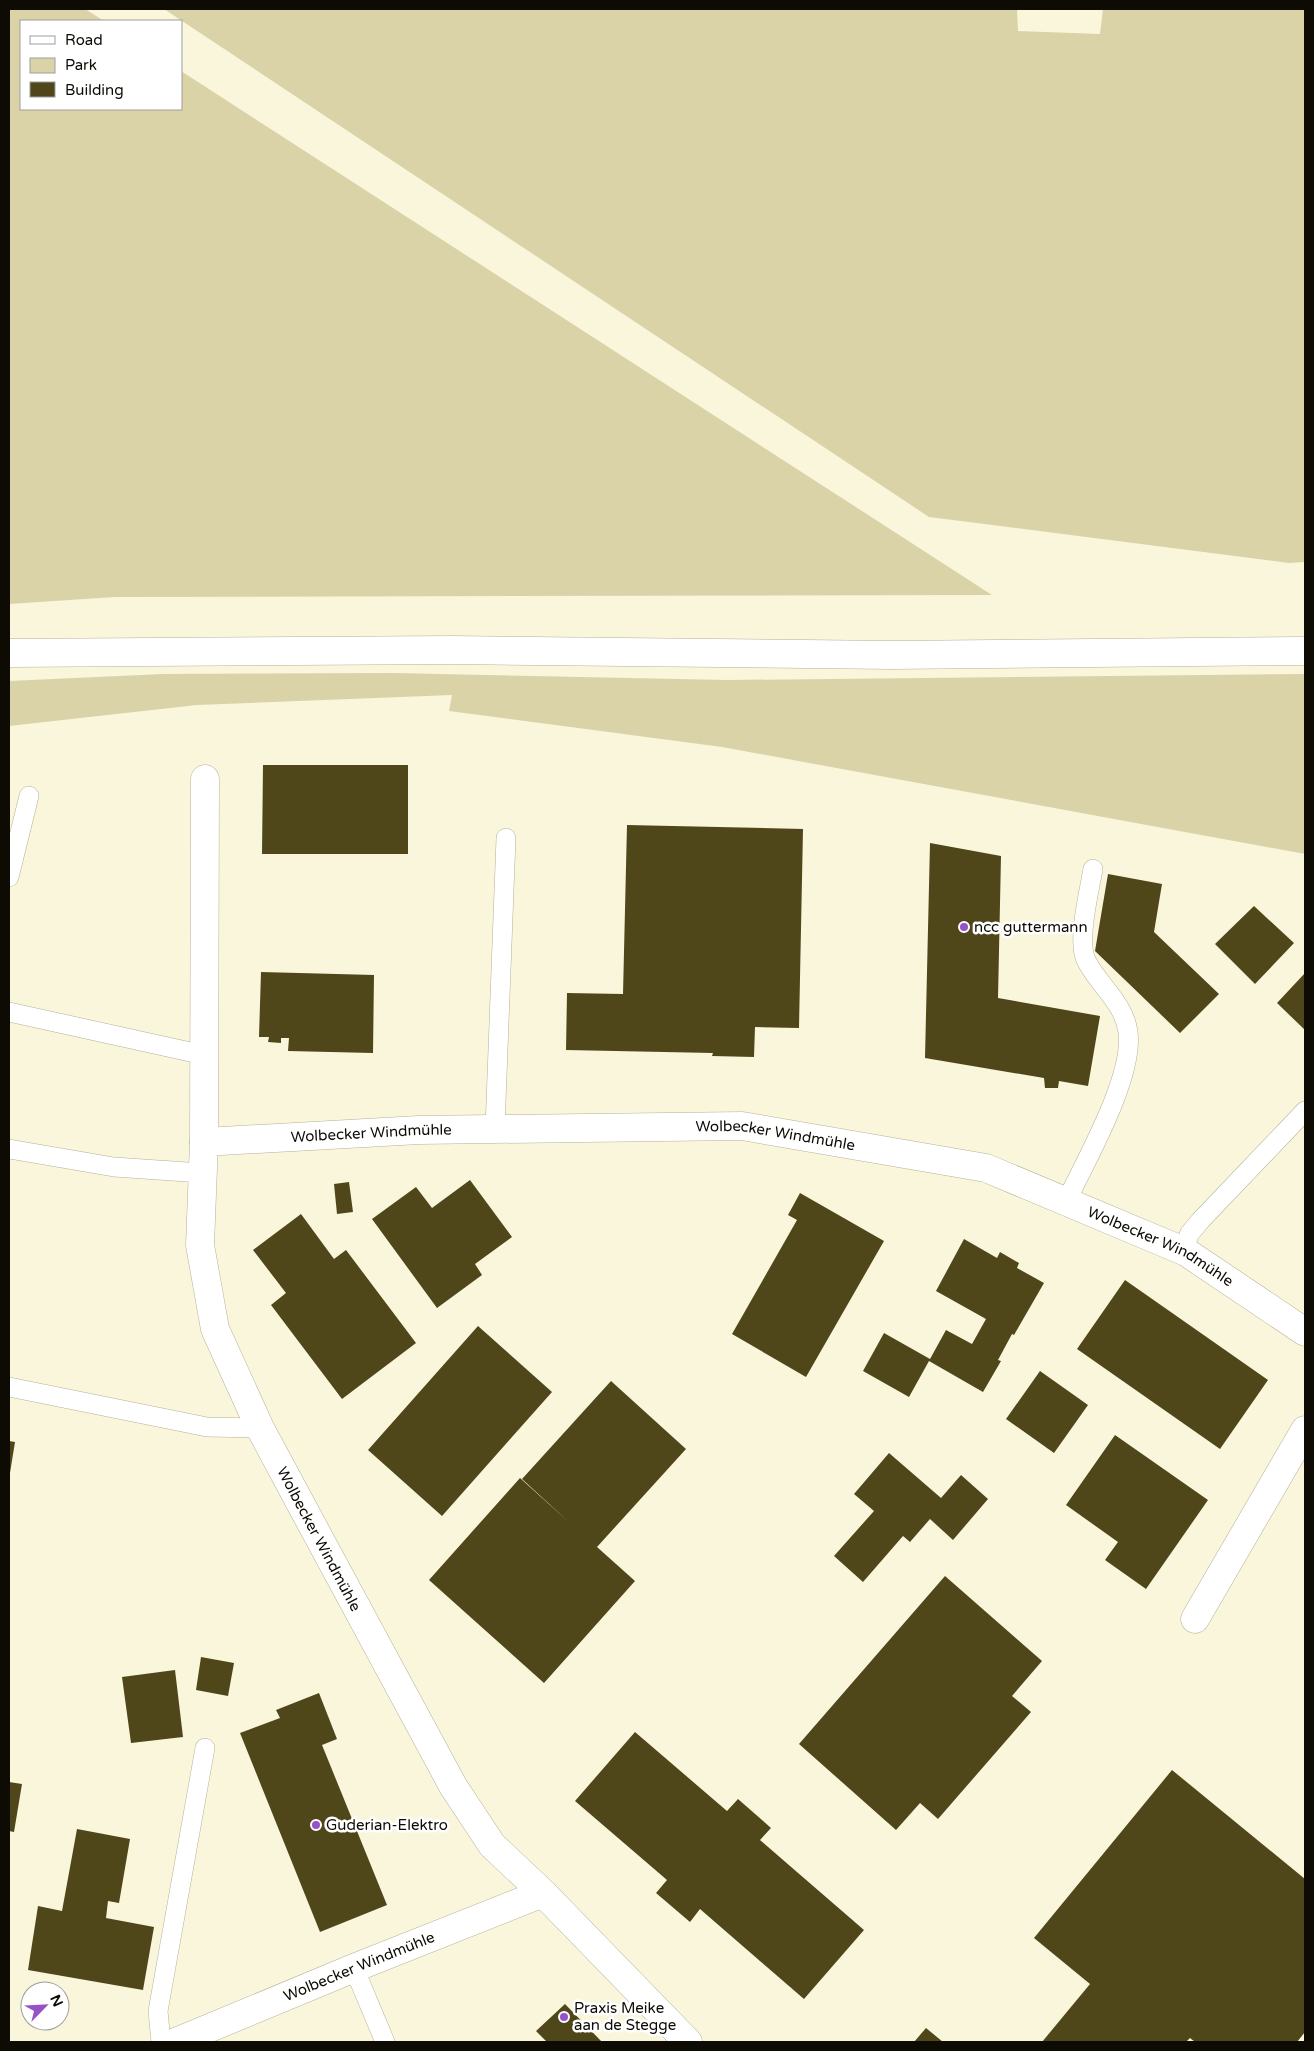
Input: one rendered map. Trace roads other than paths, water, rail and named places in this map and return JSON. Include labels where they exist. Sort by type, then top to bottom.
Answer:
[{"type":"street","points":[[9,653],[453,650],[912,655],[1305,651]]},
{"type":"street","name":"Wolbecker Windmühle","points":[[205,779],[204,1142],[200,1245],[215,1329],[260,1428],[454,1786],[492,1845],[543,1893],[688,2042]]},
{"type":"street","name":"Wolbecker Windmühle","points":[[204,1142],[419,1130],[742,1126],[986,1168],[1182,1251],[1305,1332]]},
{"type":"street","points":[[1195,1619],[1305,1430]]},
{"type":"street","name":"Wolbecker Windmühle","points":[[176,2042],[354,1968],[543,1893]]},
{"type":"lane","points":[[9,878],[29,796]]},
{"type":"lane","points":[[495,1129],[506,838]]},
{"type":"lane","points":[[1066,1202],[1109,1112],[1128,1062],[1128,1031],[1120,1006],[1086,959],[1083,935],[1093,869]]},
{"type":"lane","points":[[9,1012],[204,1056]]},
{"type":"lane","points":[[1182,1251],[1190,1233],[1201,1220],[1305,1111]]},
{"type":"lane","points":[[9,1149],[114,1167],[202,1173]]},
{"type":"lane","points":[[9,1387],[207,1427],[260,1428]]},
{"type":"lane","points":[[161,2042],[158,2011],[206,1748]]},
{"type":"lane","points":[[354,1968],[385,2042]]},
{"type":"place","name":"ncc guttermann","points":[[964,927]]},
{"type":"place","name":"Guderian-Elektro","points":[[316,1825]]},
{"type":"place","name":"Praxis Meike aan de Stegge","points":[[564,2017]]}]
